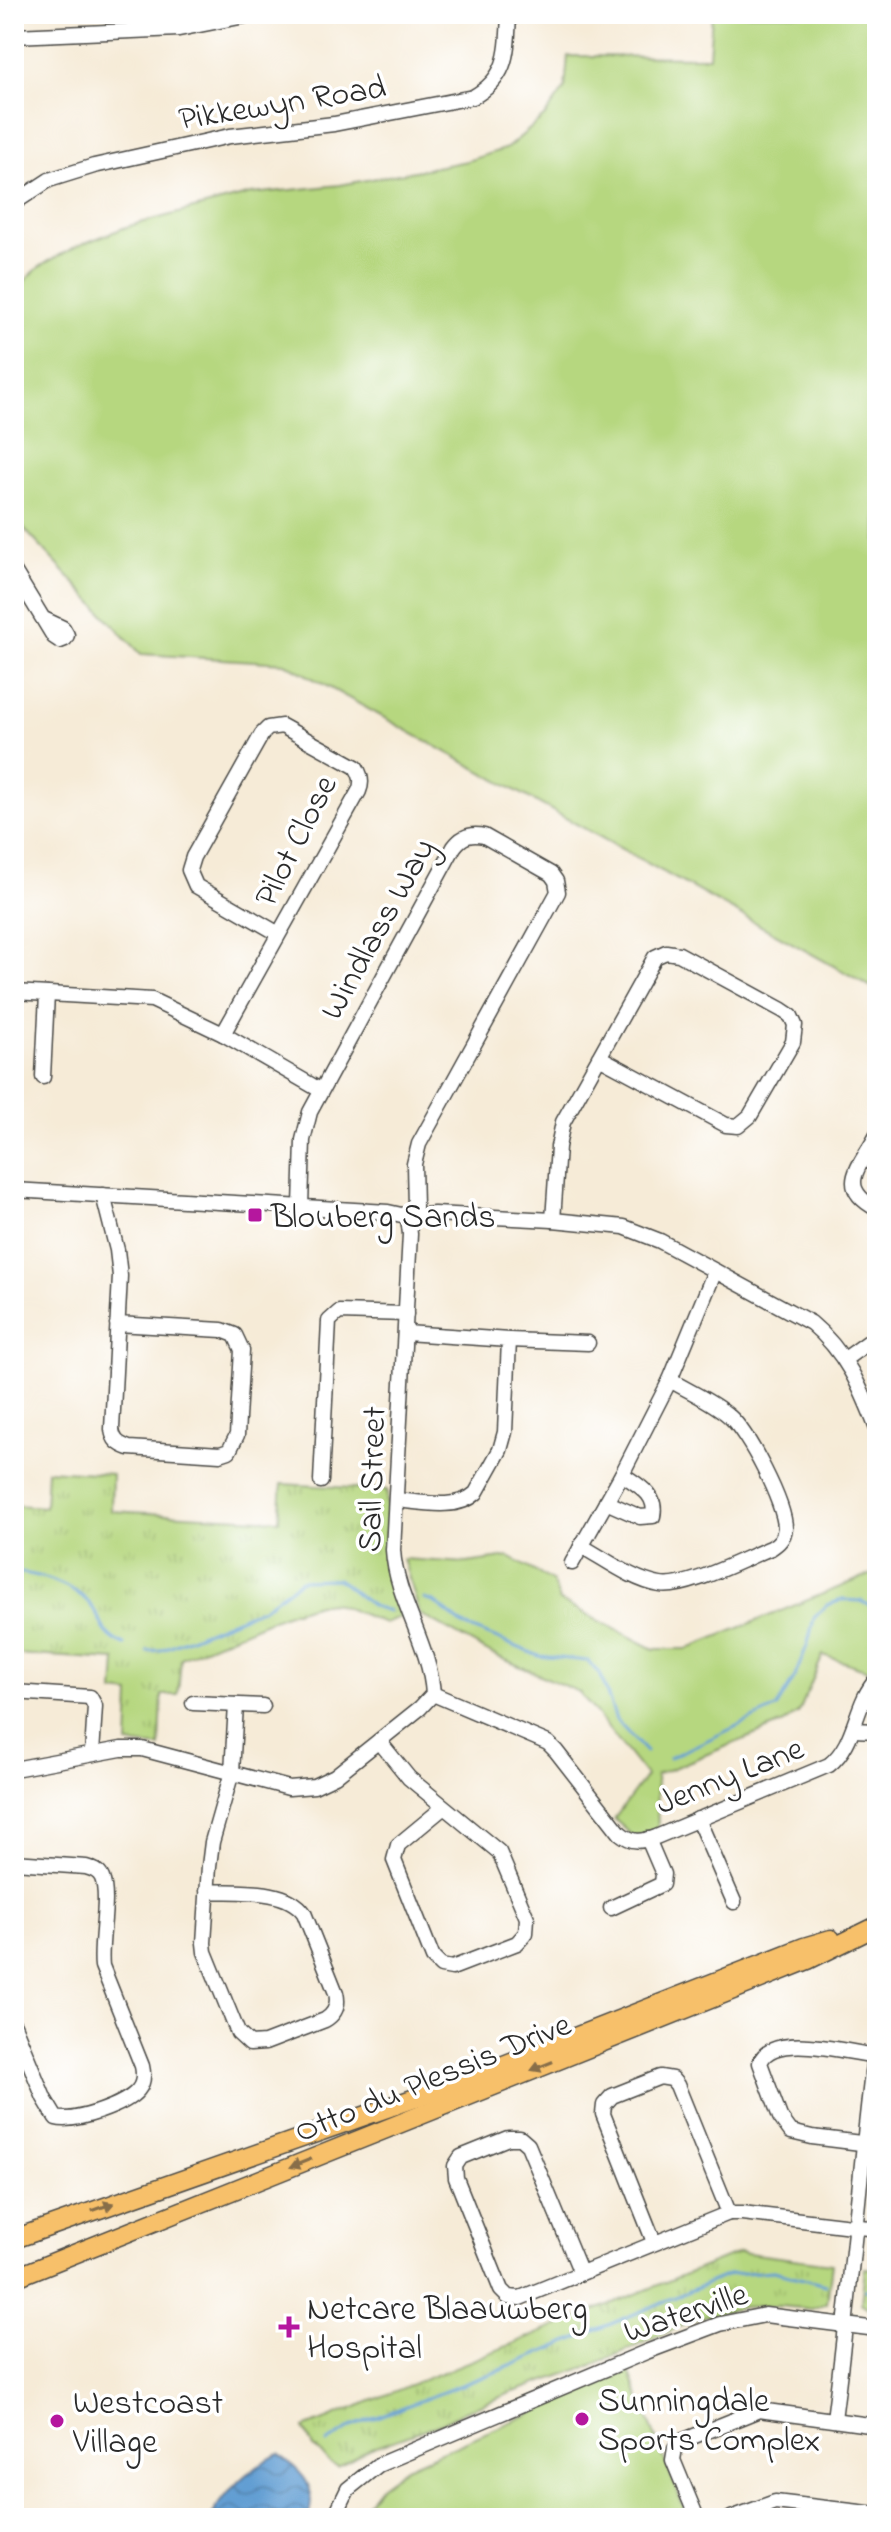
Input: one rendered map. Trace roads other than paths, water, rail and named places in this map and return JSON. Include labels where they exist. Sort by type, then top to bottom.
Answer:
[{"type":"main road","name":"Otto du Plessis Drive","points":[[14,2239],[444,2089],[804,1947],[875,1927]]},
{"type":"main road","name":"Otto du Plessis Drive","points":[[14,2278],[808,1960],[875,1927]]},
{"type":"street","points":[[14,36],[179,29],[255,14]]},
{"type":"street","name":"Pikkewyn Road","points":[[14,203],[49,180],[94,166],[230,136],[334,124],[473,97],[492,84],[504,65],[509,14]]},
{"type":"street","points":[[14,571],[44,619]]},
{"type":"street","name":"Pilot Close","points":[[223,1034],[279,934],[362,785],[356,767],[282,726],[268,728],[262,734],[193,857],[189,870],[196,886],[279,934]]},
{"type":"street","name":"Windlass Way","points":[[301,1207],[305,1127],[320,1090],[459,840],[466,835],[484,836],[551,874],[557,885],[556,896],[419,1144],[414,1164],[412,1213]]},
{"type":"street","points":[[553,1220],[563,1122],[599,1057],[655,957],[663,952],[679,954],[782,1010],[791,1016],[795,1025],[793,1042],[750,1116],[738,1126],[726,1125],[599,1057]]},
{"type":"street","points":[[14,992],[152,1000],[223,1034],[320,1090]]},
{"type":"street","points":[[43,1077],[47,994]]},
{"type":"street","points":[[877,1135],[855,1175],[853,1185],[859,1198],[877,1209]]},
{"type":"street","points":[[14,1190],[553,1220],[609,1224],[639,1231],[811,1323],[845,1359],[877,1429]]},
{"type":"street","points":[[103,1195],[117,1250],[120,1276],[117,1324],[112,1429],[115,1441],[129,1448],[220,1454],[229,1451],[237,1435],[242,1358],[241,1345],[235,1335],[222,1330],[117,1324]]},
{"type":"street","name":"Sail Street","points":[[412,1213],[394,1558],[428,1664],[433,1694]]},
{"type":"street","points":[[572,1563],[670,1380],[715,1271]]},
{"type":"street","points":[[321,1481],[329,1321],[339,1312],[406,1314]]},
{"type":"street","points":[[406,1333],[588,1343]]},
{"type":"street","points":[[845,1359],[877,1336]]},
{"type":"street","points":[[396,1500],[455,1502],[470,1499],[476,1493],[500,1450],[505,1432],[509,1340]]},
{"type":"street","points":[[581,1546],[641,1578],[669,1586],[685,1583],[771,1548],[781,1539],[785,1530],[783,1516],[749,1439],[719,1408],[670,1380]]},
{"type":"street","points":[[606,1502],[640,1517],[653,1516],[655,1508],[651,1497],[622,1474]]},
{"type":"street","name":"Jenny Lane","points":[[433,1694],[548,1743],[620,1833],[632,1840],[648,1839],[823,1769],[839,1756],[877,1679]]},
{"type":"street","points":[[14,1692],[90,1697],[95,1706],[92,1754]]},
{"type":"street","points":[[14,1769],[121,1749],[142,1749],[289,1788],[314,1786],[335,1776],[433,1694]]},
{"type":"street","points":[[193,1703],[263,1706]]},
{"type":"street","points":[[207,1891],[280,1896],[297,1904],[304,1913],[336,1993],[337,2003],[333,2013],[325,2020],[265,2043],[255,2045],[243,2040],[204,1948],[207,1891],[212,1842],[232,1772],[236,1705]]},
{"type":"street","points":[[853,1730],[877,1731]]},
{"type":"street","points":[[379,1741],[409,1778],[499,1852],[528,1923],[526,1933],[517,1943],[452,1968],[441,1966],[433,1958],[394,1856],[400,1843],[444,1807]]},
{"type":"street","points":[[698,1819],[734,1902]]},
{"type":"street","name":"Jenny Lane","points":[[611,1908],[662,1884],[663,1874],[648,1839]]},
{"type":"street","points":[[14,1862],[86,1867],[94,1869],[102,1878],[102,1966],[142,2066],[144,2075],[141,2087],[127,2099],[88,2115],[66,2120],[56,2118],[44,2098],[14,2025]]},
{"type":"street","points":[[834,2419],[854,2256],[854,2226],[870,2144],[876,2056],[788,2044],[766,2053],[760,2063],[780,2117],[791,2132],[870,2144]]},
{"type":"street","points":[[654,2242],[603,2109],[612,2096],[660,2077],[672,2079],[677,2085],[729,2213]]},
{"type":"street","points":[[581,2273],[528,2145],[520,2138],[508,2138],[461,2157],[455,2172],[501,2290],[508,2297],[520,2298],[729,2213],[877,2229]]},
{"type":"street","name":"Waterville","points":[[334,2518],[348,2489],[378,2465],[720,2324],[765,2315],[877,2329]]},
{"type":"street","points":[[697,2518],[673,2460],[675,2448],[682,2441],[759,2410],[877,2426]]},
{"type":"street","points":[[735,2517],[775,2502],[868,2515]]},
{"type":"water","points":[[279,2454],[310,2488],[308,2518],[210,2518],[239,2481]]},
{"type":"waterway","points":[[14,1572],[44,1578],[73,1590],[94,1609],[106,1632],[125,1645]]},
{"type":"waterway","points":[[147,1651],[161,1650],[263,1608],[301,1580],[338,1579],[372,1606],[389,1611]]},
{"type":"waterway","points":[[424,1599],[434,1602],[463,1625],[539,1656],[588,1661],[601,1676],[616,1720],[646,1752]]},
{"type":"waterway","points":[[669,1758],[776,1708],[794,1679],[814,1618],[827,1605],[842,1600],[861,1601],[877,1609]]},
{"type":"waterway","points":[[327,2443],[351,2427],[501,2370],[730,2274],[774,2271],[825,2285]]},
{"type":"waterway","points":[[865,2290],[877,2291]]},
{"type":"place","name":"Blouberg Sands","points":[[255,1215]]},
{"type":"place","name":"Netcare Blaauwberg Hospital","points":[[289,2327]]},
{"type":"place","name":"Sunningdale Sports Complex","points":[[582,2419]]},
{"type":"place","name":"Westcoast Village","points":[[57,2421]]}]
